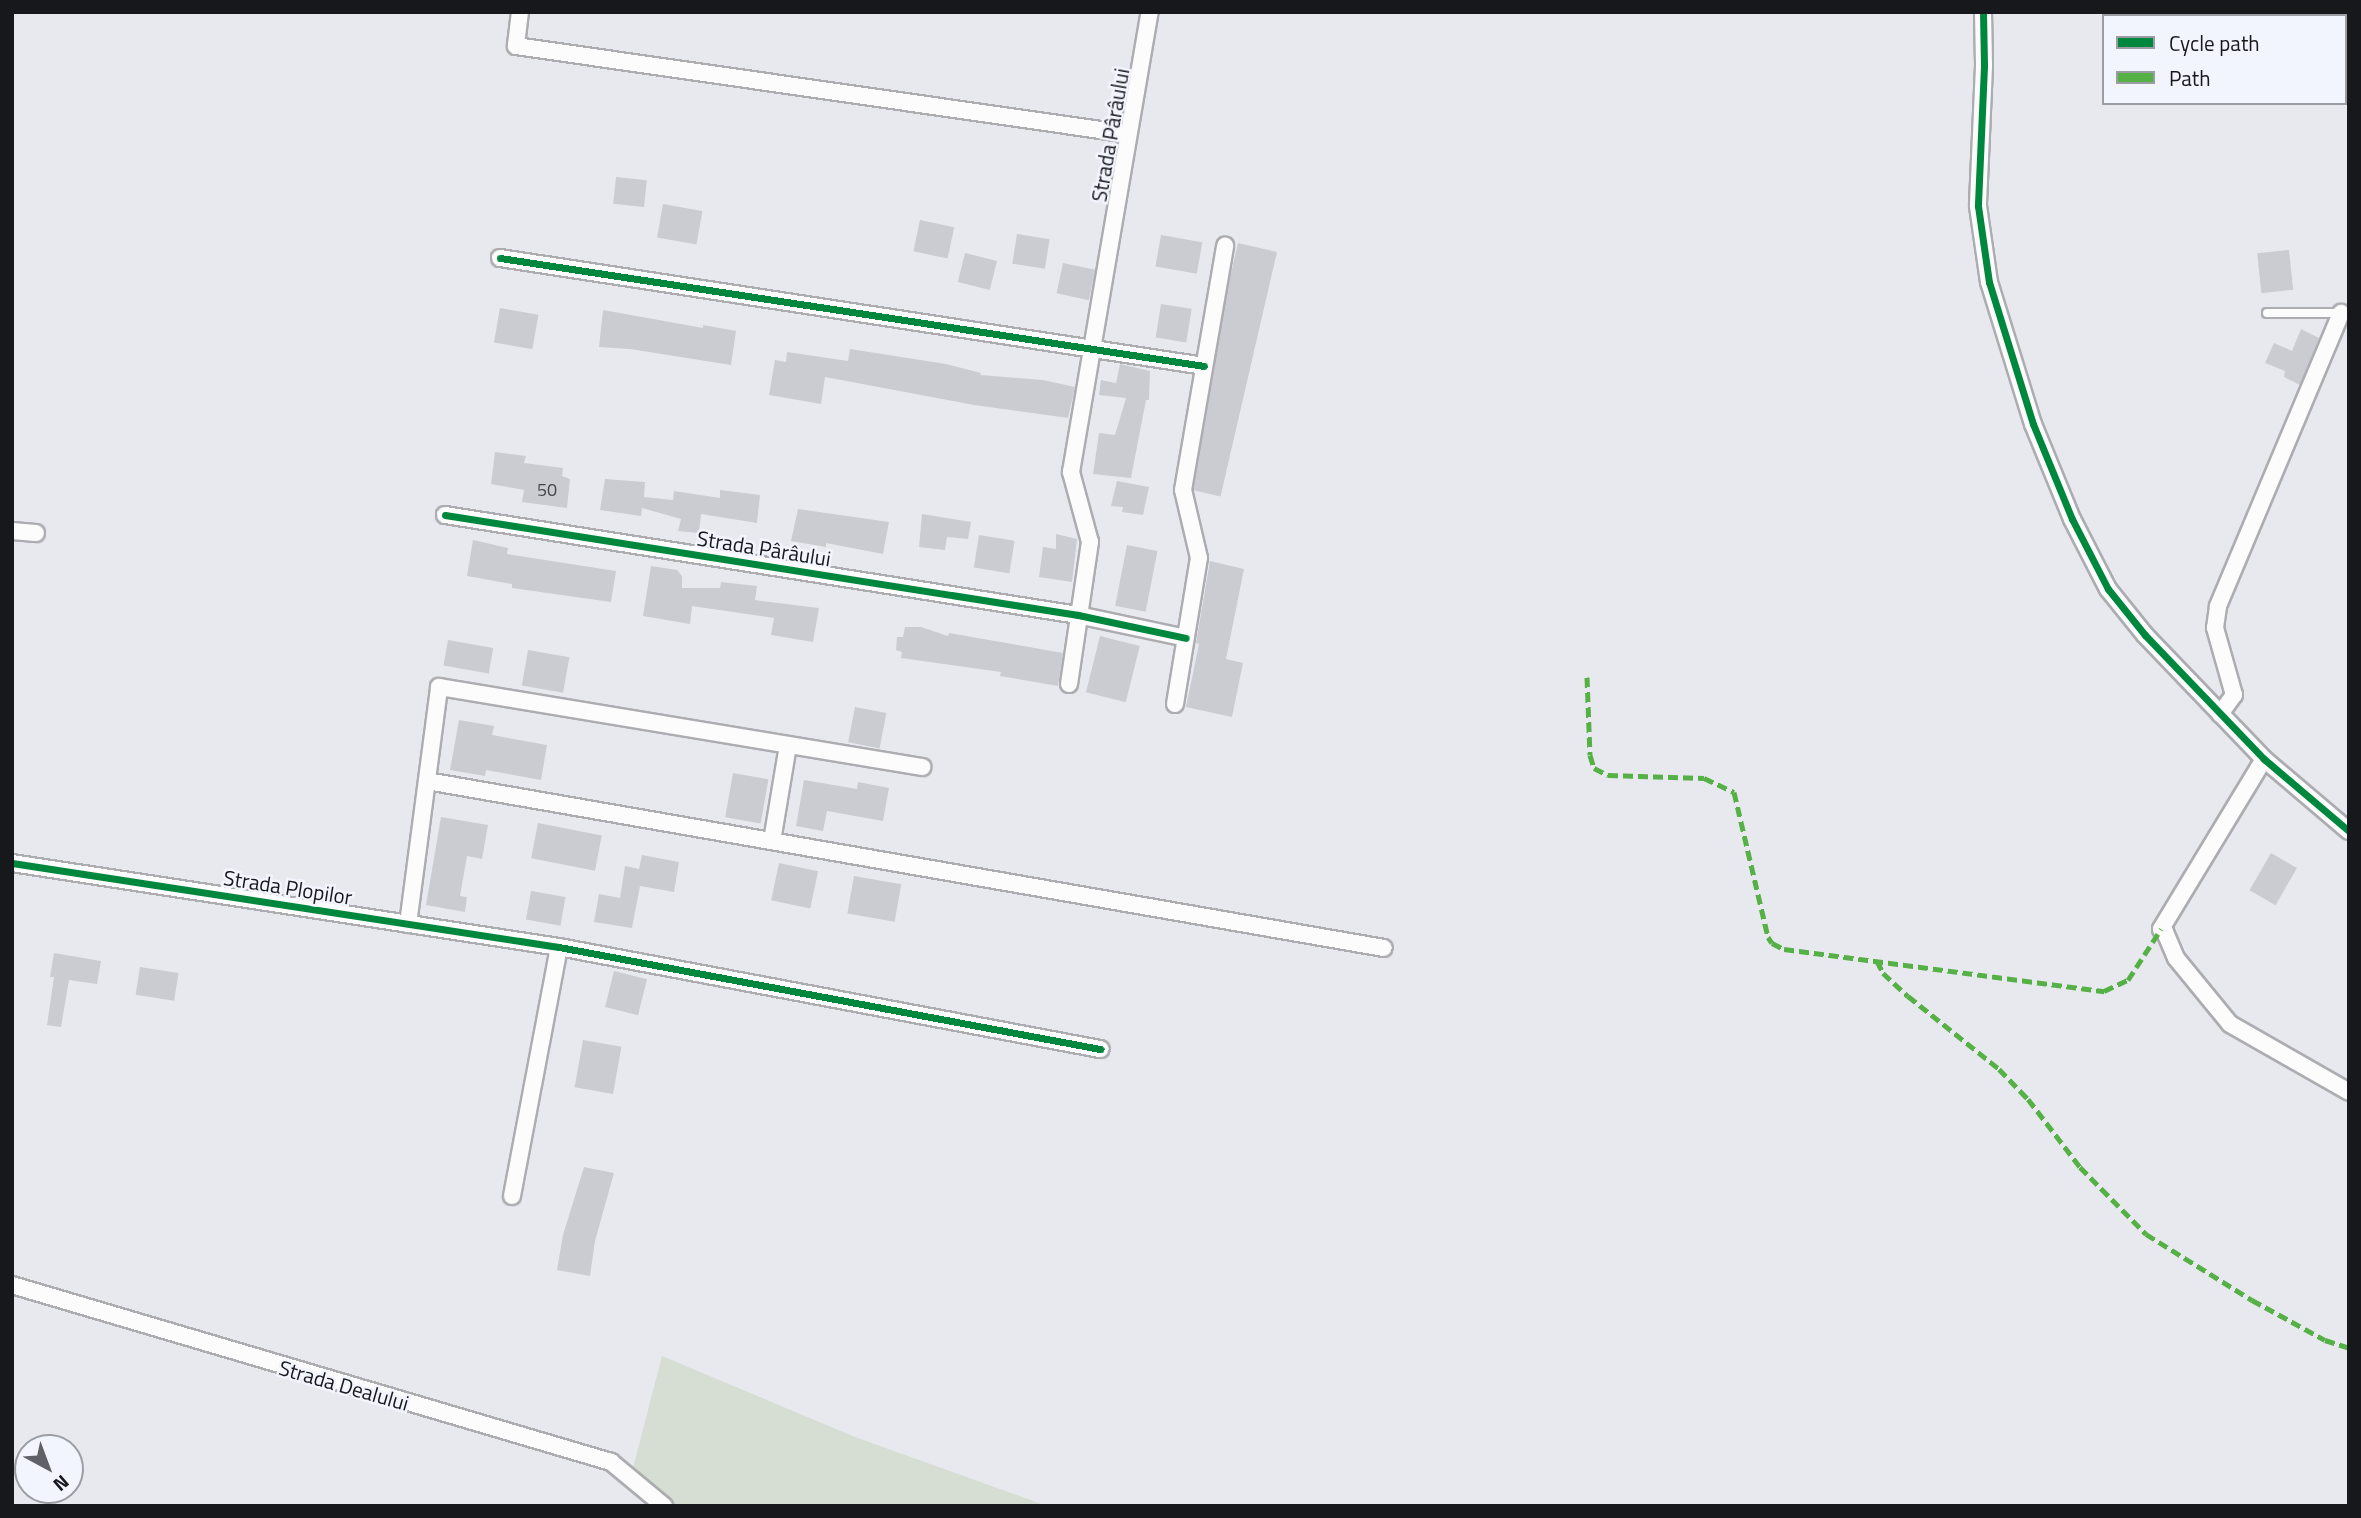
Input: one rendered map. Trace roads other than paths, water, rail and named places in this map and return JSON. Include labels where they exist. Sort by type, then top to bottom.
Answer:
[{"type":"street","points":[[520,12],[516,46],[1128,134]]},
{"type":"street","name":"Strada Pârâului","points":[[1069,684],[1090,542],[1070,472],[1150,12]]},
{"type":"street","points":[[1983,12],[1984,66],[1978,206],[1989,282],[2033,424],[2072,519],[2109,589],[2145,635],[2264,759],[2349,831]]},
{"type":"street","points":[[1175,704],[1199,558],[1183,490],[1225,246]]},
{"type":"street","points":[[500,258],[1091,346],[1204,366]]},
{"type":"street","points":[[2220,715],[2234,695],[2215,628],[2218,606],[2345,313]]},
{"type":"street","name":"Strada Pârâului","points":[[445,515],[1079,615],[1186,638]]},
{"type":"street","points":[[12,531],[36,533]]},
{"type":"street","points":[[408,924],[439,687],[922,767]]},
{"type":"street","points":[[772,841],[788,744]]},
{"type":"street","points":[[2264,759],[2161,929],[2165,932],[2176,958],[2230,1024],[2349,1092]]},
{"type":"street","points":[[427,781],[1384,947]]},
{"type":"street","name":"Strada Plopilor","points":[[12,863],[559,947],[1100,1049]]},
{"type":"street","points":[[512,1196],[559,947]]},
{"type":"street","name":"Strada Dealului","points":[[12,1285],[611,1462],[664,1506]]},
{"type":"lane","points":[[2267,313],[2345,313]]}]
